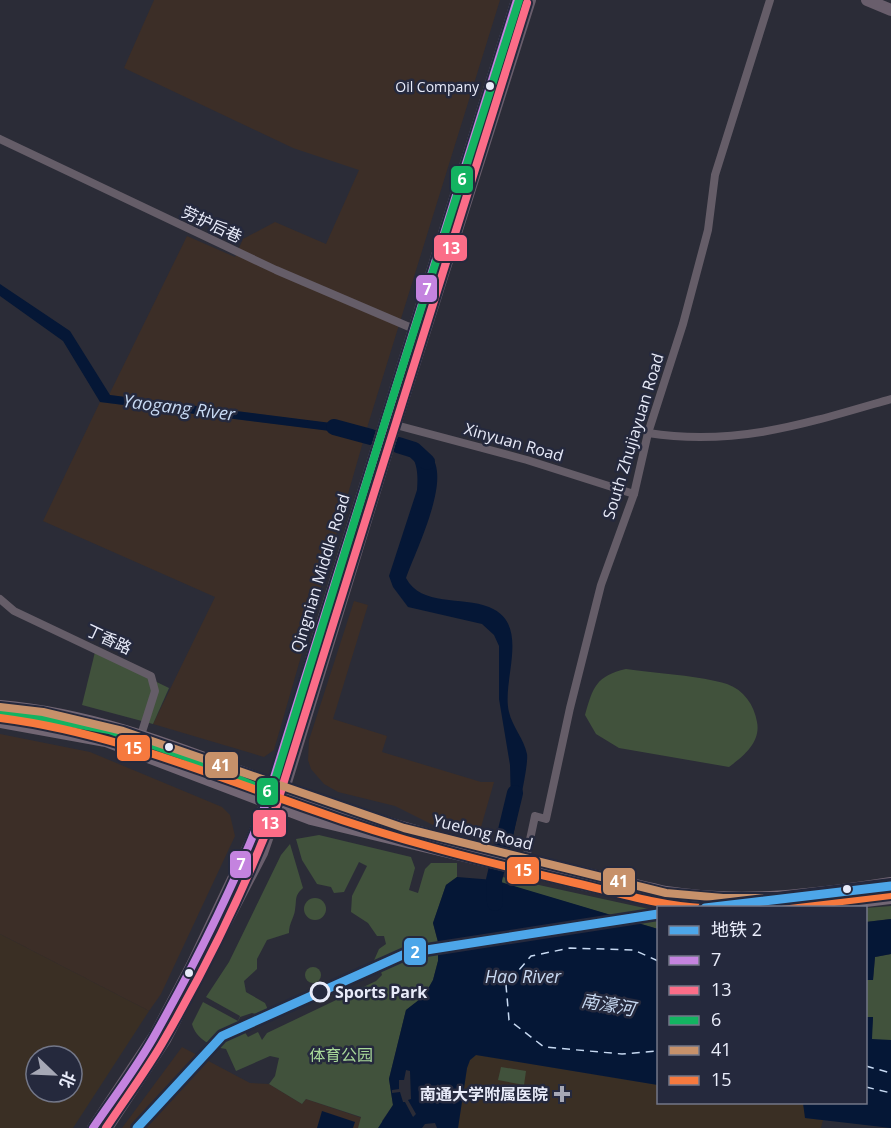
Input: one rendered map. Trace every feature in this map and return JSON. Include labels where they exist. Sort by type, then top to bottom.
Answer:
[{"type":"main road","name":"Qingnian Middle Road","points":[[390,423],[414,329],[517,0]]},
{"type":"main road","name":"Qingnian Middle Road","points":[[107,1128],[165,1040],[262,853],[272,805],[390,423],[530,0]]},
{"type":"main road","points":[[867,0],[891,10]]},
{"type":"main road","name":"Yuelong Road","points":[[0,708],[90,722],[141,735],[278,787],[480,854]]},
{"type":"main road","name":"Yuelong Road","points":[[0,720],[106,740],[180,766],[272,805],[334,824],[519,863],[689,906]]},
{"type":"main road","name":"Qingnian Middle Road","points":[[93,1128],[155,1035],[187,975],[253,837],[272,805]]},
{"type":"main road","name":"Yuelong Road","points":[[519,863],[705,899],[750,900],[807,896],[891,885]]},
{"type":"main road","points":[[817,906],[891,897]]},
{"type":"street","name":"South Zhujiayuan Road","points":[[519,863],[535,816],[546,819],[570,708],[601,585],[634,495],[648,433],[683,324],[708,230],[715,175],[770,0]]},
{"type":"street","name":"劳护后巷","points":[[0,139],[276,270],[414,329]]},
{"type":"street","points":[[648,433],[680,438],[731,438],[815,421],[891,399]]},
{"type":"street","name":"Xinyuan Road","points":[[390,423],[527,460],[634,495]]},
{"type":"street","name":"丁香路","points":[[0,599],[15,611],[151,675],[155,691],[141,735]]},
{"type":"shaded area","points":[[154,0],[500,0],[367,428],[109,395],[187,236],[235,257],[243,239],[275,222],[326,244],[359,170],[293,148],[124,68]]},
{"type":"shaded area","points":[[100,402],[365,435],[274,750],[264,757],[153,724],[215,597],[43,521]]},
{"type":"shaded area","points":[[354,601],[368,605],[333,719],[387,736],[382,752],[481,782],[494,782],[479,834],[449,826],[441,829],[395,806],[338,792],[324,784],[311,769],[308,760],[309,740]]},
{"type":"shaded area","points":[[0,734],[90,752],[222,807],[230,815],[235,836],[161,994],[149,1011],[0,934]]},
{"type":"shaded area","points":[[0,934],[149,1011],[73,1128],[0,1128]]},
{"type":"shaded area","points":[[182,1047],[250,1083],[269,1084],[302,1104],[306,1099],[362,1118],[358,1128],[122,1128]]},
{"type":"shaded area","name":"南通大学附属医院","points":[[476,1055],[657,1085],[657,1104],[803,1104],[806,1118],[823,1120],[821,1128],[458,1128],[470,1060]]},
{"type":"green space","points":[[95,652],[169,688],[153,724],[82,705]]},
{"type":"green space","points":[[626,669],[704,679],[733,687],[743,694],[753,710],[758,729],[754,742],[746,753],[729,767],[619,748],[596,734],[585,715],[597,684],[608,675]]},
{"type":"green space","name":"体育公园","points":[[319,835],[411,857],[415,868],[409,890],[418,893],[425,869],[431,863],[457,863],[457,877],[446,885],[433,923],[438,942],[438,961],[433,980],[424,996],[406,1010],[389,1079],[393,1105],[382,1121],[384,1128],[358,1128],[361,1117],[306,1099],[302,1104],[269,1084],[275,1076],[279,1058],[270,1056],[236,1071],[226,1049],[205,1041],[197,1034],[192,1024],[203,1002],[238,1021],[240,1016],[206,997],[229,962],[281,855],[290,844],[303,888],[297,896],[289,933],[267,940],[257,959],[257,969],[244,981],[246,992],[265,1003],[269,1012],[262,1016],[252,1013],[240,1017],[238,1022],[248,1037],[258,1032],[262,1040],[267,1033],[376,981],[382,975],[380,968],[372,965],[379,949],[386,944],[384,936],[377,936],[368,923],[351,912],[352,896],[367,866],[359,862],[344,892],[334,893],[331,887],[317,884],[302,860],[296,839]]},
{"type":"green space","points":[[498,876],[657,911],[657,929],[498,882]]},
{"type":"green space","points":[[315,898],[323,901],[326,909],[323,917],[315,920],[307,917],[304,909],[307,901]]},
{"type":"green space","points":[[891,906],[891,919],[867,922],[867,908]]},
{"type":"green space","points":[[891,954],[891,1040],[871,1040],[873,1018],[867,1017],[867,980],[873,980],[875,957]]},
{"type":"green space","points":[[313,967],[319,969],[321,975],[319,981],[313,983],[307,981],[305,975],[307,969]]},
{"type":"green space","points":[[501,1067],[526,1071],[524,1085],[498,1080]]},
{"type":"water","points":[[0,284],[70,331],[110,395],[355,426],[354,434],[100,402],[63,341],[0,296]]},
{"type":"water","points":[[410,443],[430,455],[436,466],[437,480],[430,515],[406,578],[413,587],[432,597],[489,607],[502,615],[509,626],[512,654],[509,712],[527,754],[512,845],[510,765],[499,699],[499,646],[494,635],[482,624],[408,607],[393,587],[389,576],[417,490],[417,470],[409,452]]},
{"type":"water","name":"Hao River","points":[[457,877],[494,880],[657,929],[657,1085],[476,1055],[470,1060],[467,1068],[458,1128],[437,1128],[435,1123],[425,1124],[422,1128],[378,1128],[393,1105],[389,1079],[406,1010],[424,996],[433,980],[438,961],[438,942],[433,923],[446,885]]},
{"type":"water","points":[[891,919],[891,954],[875,957],[873,980],[867,980],[867,922]]},
{"type":"water","points":[[867,1017],[873,1017],[872,1039],[891,1040],[891,1128],[805,1118],[803,1104],[867,1104]]},
{"type":"water","points":[[322,1111],[355,1122],[353,1128],[317,1128]]},
{"type":"pier","points":[[406,1070],[410,1071],[411,1099],[408,1100],[416,1114],[413,1117],[403,1102],[400,1092],[392,1093],[392,1090],[399,1089],[399,1080],[404,1080]]},
{"type":"waterway","name":"Yaogang River","points":[[334,427],[371,437]]},
{"type":"waterway","name":"Yaogang River","points":[[398,445],[414,450],[427,462]]},
{"type":"waterway","name":"Yaogang River","points":[[495,903],[494,880],[515,793]]},
{"type":"ferry route","points":[[657,961],[634,950],[570,948],[531,956],[506,985],[509,1020],[544,1047],[622,1054],[657,1051]]},
{"type":"ferry route","points":[[867,1066],[891,1073]]},
{"type":"ferry route","points":[[867,1087],[891,1093]]},
{"type":"metro line","name":"2","points":[[722,906],[891,886]]},
{"type":"metro line","name":"2","points":[[137,1128],[222,1036],[407,953],[657,914]]},
{"type":"transit line","name":"7","points":[[93,1128],[142,1057],[186,977],[229,891],[266,803],[517,0]]},
{"type":"transit line","name":"6","points":[[2,711],[109,730],[184,756],[271,793],[385,422],[519,0]]},
{"type":"transit line","name":"13","points":[[106,1128],[157,1051],[195,983],[239,896],[276,807],[527,3]]},
{"type":"transit line","name":"41","points":[[0,707],[43,712],[123,731],[404,828],[666,893],[723,898],[778,898],[891,884]]},
{"type":"transit line","name":"15","points":[[0,718],[41,724],[120,744],[344,821],[439,849],[634,897],[684,906]]},
{"type":"transit line","name":"15","points":[[801,906],[891,895]]},
{"type":"place","name":"Oil Company","points":[[490,86]]},
{"type":"place","name":"Sports Park","points":[[320,992]]},
{"type":"place","name":"南通大学附属医院","points":[[562,1094]]},
{"type":"water label","name":"南濠河","points":[[608,1005]]}]
